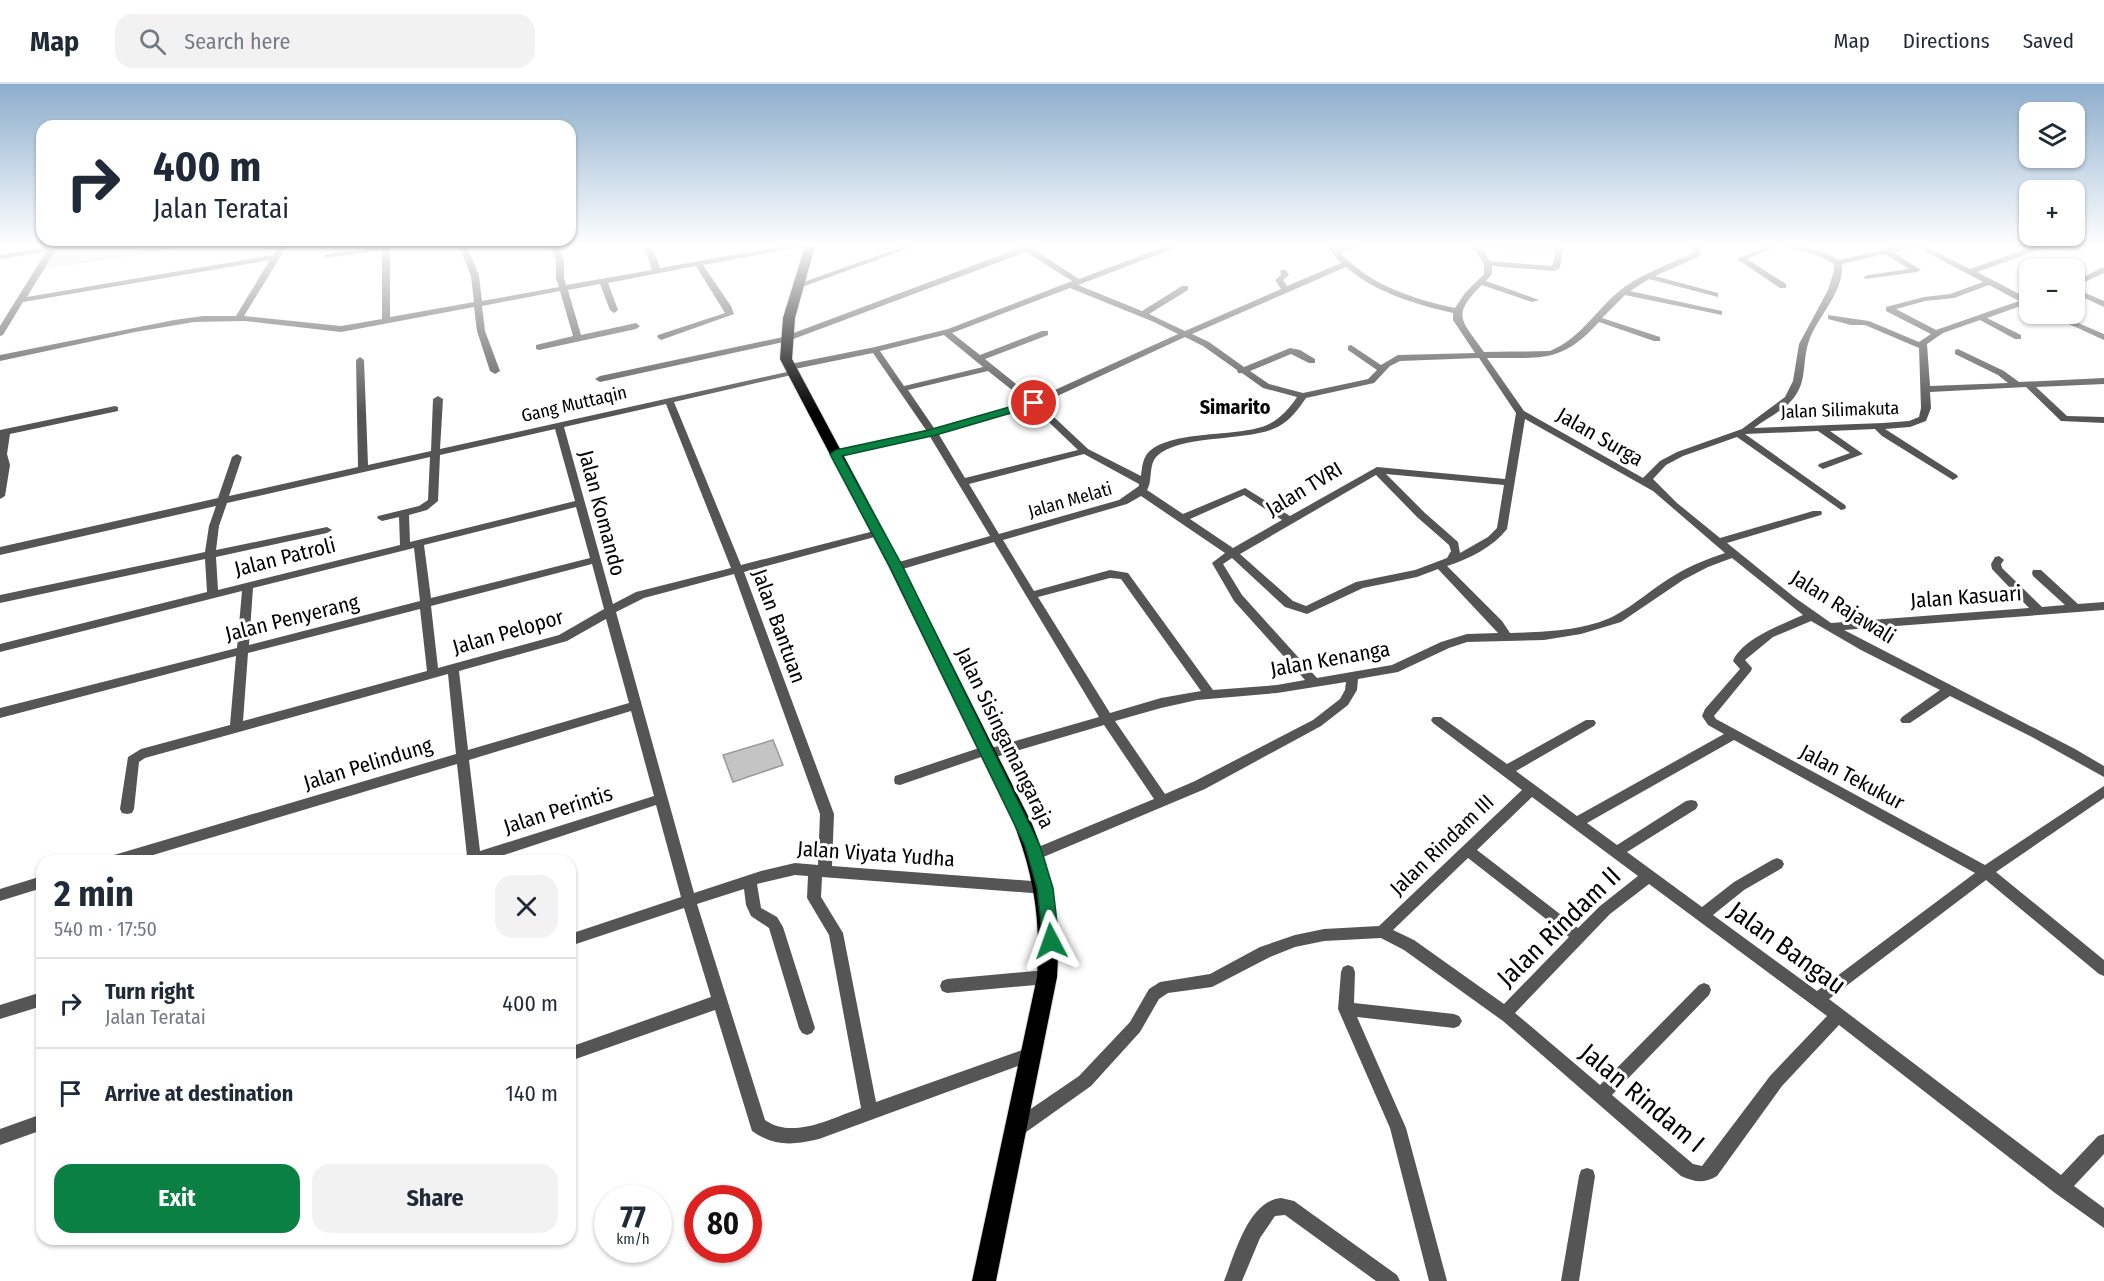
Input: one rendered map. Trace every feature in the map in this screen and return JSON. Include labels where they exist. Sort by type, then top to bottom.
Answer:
[{"type":"highway","name":"Jalan Sisingamangaraja","points":[[795,302],[785,339],[786,359],[896,567],[988,752],[1036,854],[1045,888],[1051,941],[1047,977],[984,1281]]},
{"type":"street","points":[[1,329],[21,302]]},
{"type":"street","points":[[239,317],[248,302]]},
{"type":"street","points":[[386,302],[386,321]]},
{"type":"street","points":[[0,358],[182,321],[239,317],[320,329],[341,329],[489,302]]},
{"type":"street","points":[[567,302],[578,338]]},
{"type":"street","points":[[611,302],[614,310]]},
{"type":"street","points":[[661,337],[729,315],[724,302]]},
{"type":"street","points":[[600,379],[785,339],[883,302]]},
{"type":"street","name":"Gang Muttaqin","points":[[0,550],[669,400],[946,333],[1026,302]]},
{"type":"street","points":[[1114,302],[1206,344],[1266,386],[1303,396],[1371,381],[1388,364],[1398,358],[1551,354],[1571,345],[1614,302]]},
{"type":"street","points":[[1142,315],[1163,302]]},
{"type":"street","points":[[836,454],[932,432],[1034,403],[1256,302]]},
{"type":"street","points":[[1423,302],[1456,311]]},
{"type":"street","points":[[946,333],[1034,403],[1085,451],[1143,487],[1181,519],[1233,553],[1289,604],[1307,610],[1360,585],[1417,573],[1468,554],[1492,539],[1502,529],[1521,413],[1457,321],[1456,311],[1463,302]]},
{"type":"street","points":[[1669,302],[1719,313]]},
{"type":"street","points":[[1661,492],[1648,479],[1663,463],[1701,445],[1741,432],[1791,395],[1797,381],[1799,354],[1806,336],[1826,302]]},
{"type":"street","points":[[1914,302],[1889,309],[1936,333]]},
{"type":"street","points":[[478,304],[481,330],[495,371]]},
{"type":"street","points":[[1831,317],[1866,323],[1923,347],[1923,343],[1936,333],[2019,304]]},
{"type":"street","points":[[1980,317],[2018,337]]},
{"type":"street","points":[[1597,319],[1658,339]]},
{"type":"street","points":[[2074,324],[2104,337]]},
{"type":"street","points":[[539,347],[636,326]]},
{"type":"street","points":[[978,359],[1045,333]]},
{"type":"street","name":"Jalan Silimakuta","points":[[1741,432],[1910,424],[1923,419],[1926,408],[1923,347]]},
{"type":"street","points":[[1351,348],[1383,370]]},
{"type":"street","points":[[875,350],[932,432],[1107,719],[1163,801]]},
{"type":"street","points":[[1242,371],[1290,351],[1297,352],[1312,362]]},
{"type":"street","points":[[1958,352],[2022,385],[2064,419],[2104,420]]},
{"type":"street","points":[[360,360],[363,469]]},
{"type":"street","points":[[902,389],[989,368]]},
{"type":"street","points":[[1925,389],[2104,381]]},
{"type":"street","points":[[1143,487],[1148,462],[1152,455],[1161,449],[1182,441],[1235,435],[1271,427],[1292,411],[1303,396]]},
{"type":"street","points":[[382,518],[423,508],[433,501],[438,399]]},
{"type":"street","name":"Jalan Bantuan","points":[[669,400],[738,571],[827,814],[814,898],[836,933],[870,1113]]},
{"type":"street","points":[[0,496],[5,465],[1,455],[2,433],[115,409]]},
{"type":"street","name":"Jalan Surga","points":[[1521,413],[1661,492]]},
{"type":"street","name":"Jalan Komando","points":[[559,425],[608,610]]},
{"type":"street","points":[[1877,426],[1885,434],[1953,477]]},
{"type":"street","points":[[1819,428],[1858,454],[1823,465]]},
{"type":"street","points":[[1741,432],[1841,507]]},
{"type":"street","points":[[963,483],[1085,451]]},
{"type":"street","points":[[213,595],[210,554],[214,526],[237,457]]},
{"type":"street","points":[[1377,470],[1422,517],[1454,544],[1456,551],[1446,563]]},
{"type":"street","name":"Jalan TVRI","points":[[1233,553],[1377,470],[1509,482]]},
{"type":"street","name":"Jalan Melati","points":[[896,567],[1124,502],[1143,487]]},
{"type":"street","points":[[1181,519],[1245,491],[1290,521]]},
{"type":"street","name":"Jalan Rajawali","points":[[1661,492],[1791,602],[1812,616],[1949,690],[2047,739],[2104,772]]},
{"type":"street","name":"Jalan Patroli","points":[[0,648],[579,504]]},
{"type":"street","points":[[404,513],[405,547]]},
{"type":"street","points":[[1718,542],[1817,513]]},
{"type":"street","points":[[0,599],[327,530]]},
{"type":"street","name":"Jalan Pelopor","points":[[127,809],[134,760],[141,754],[563,638],[578,632],[608,610],[640,595],[878,533]]},
{"type":"street","points":[[419,544],[433,674]]},
{"type":"street","points":[[1233,553],[1217,562],[1238,598],[1315,683]]},
{"type":"street","name":"Jalan Kenanga","points":[[900,780],[988,752],[1161,703],[1210,695],[1277,689],[1394,669],[1445,645],[1467,638],[1544,636],[1617,620],[1679,577],[1704,564],[1734,554]]},
{"type":"street","name":"Jalan Penyerang","points":[[0,713],[595,560]]},
{"type":"street","points":[[1999,560],[1996,564],[1997,569],[2039,611]]},
{"type":"street","points":[[1446,563],[1507,637]]},
{"type":"street","points":[[2037,573],[2075,608]]},
{"type":"street","points":[[1032,595],[1110,574],[1124,576],[1210,695]]},
{"type":"street","points":[[236,728],[248,586]]},
{"type":"street","name":"Jalan Kasuari","points":[[1830,627],[2104,606]]},
{"type":"street","points":[[608,610],[718,1002],[758,1125],[770,1135],[795,1137],[870,1113],[1031,1054]]},
{"type":"street","name":"Jalan Tekukur","points":[[1812,616],[1781,627],[1740,658],[1738,661],[1746,668],[1745,671],[1709,712],[1708,716],[1712,722],[1986,872],[2104,969]]},
{"type":"street","points":[[453,668],[471,855]]},
{"type":"street","points":[[1036,854],[1208,781],[1325,717],[1338,708],[1349,695],[1353,676]]},
{"type":"street","points":[[1906,720],[1949,690]]},
{"type":"street","name":"Jalan Pelindung","points":[[134,855],[634,706]]},
{"type":"street","name":"Jalan Bangau","points":[[1437,720],[1839,1016],[2104,1219]]},
{"type":"street","points":[[1506,771],[1590,723]]},
{"type":"street","points":[[1576,823],[1629,790],[1684,764],[1733,735]]},
{"type":"street","name":"Jalan Rindam III","points":[[1382,932],[1531,789]]},
{"type":"street","points":[[1816,1000],[1986,872],[2104,791]]},
{"type":"street","name":"Jalan Perintis","points":[[486,855],[660,799]]},
{"type":"street","points":[[1616,852],[1691,805]]},
{"type":"street","points":[[1467,850],[1579,937]]},
{"type":"street","points":[[1702,915],[1739,886],[1777,864]]},
{"type":"street","name":"Jalan Viyata Yudha","points":[[576,938],[750,881],[795,869],[1045,888]]},
{"type":"street","name":"Jalan Rindam II","points":[[1504,1014],[1605,910],[1648,876]]},
{"type":"street","points":[[750,881],[754,908],[758,913],[771,919],[776,927],[807,1028]]},
{"type":"street","points":[[0,895],[36,884]]},
{"type":"street","points":[[1016,1129],[1085,1081],[1112,1055],[1134,1028],[1154,994],[1165,987],[1212,980],[1265,952],[1295,941],[1324,935],[1382,932]]},
{"type":"street","name":"Jalan Rindam I","points":[[1382,932],[1409,945],[1504,1014],[1687,1170],[1696,1174],[1705,1174],[1711,1170],[1776,1081],[1839,1016]]},
{"type":"street","points":[[1348,972],[1346,1009],[1398,1128],[1438,1281]]},
{"type":"street","points":[[947,986],[1047,977]]},
{"type":"street","points":[[1601,1096],[1704,990]]},
{"type":"street","points":[[0,1012],[36,1001]]},
{"type":"street","points":[[576,1052],[718,1002]]},
{"type":"street","points":[[1346,1009],[1454,1021]]},
{"type":"street","points":[[0,1146],[7,1134],[36,1124]]},
{"type":"street","points":[[2061,1187],[2104,1142]]},
{"type":"street","points":[[1570,1281],[1587,1176]]},
{"type":"street","points":[[1233,1281],[1261,1218],[1278,1206],[1288,1207],[1392,1281]]},
{"type":"building","points":[[773,740],[783,765],[733,782],[723,755]]},
{"type":"district","name":"Simarito","points":[[1235,407]]},
{"type":"route","points":[[1034,403],[932,432],[836,454],[896,567],[1033,846],[1041,867],[1045,888],[1051,941]]}]
